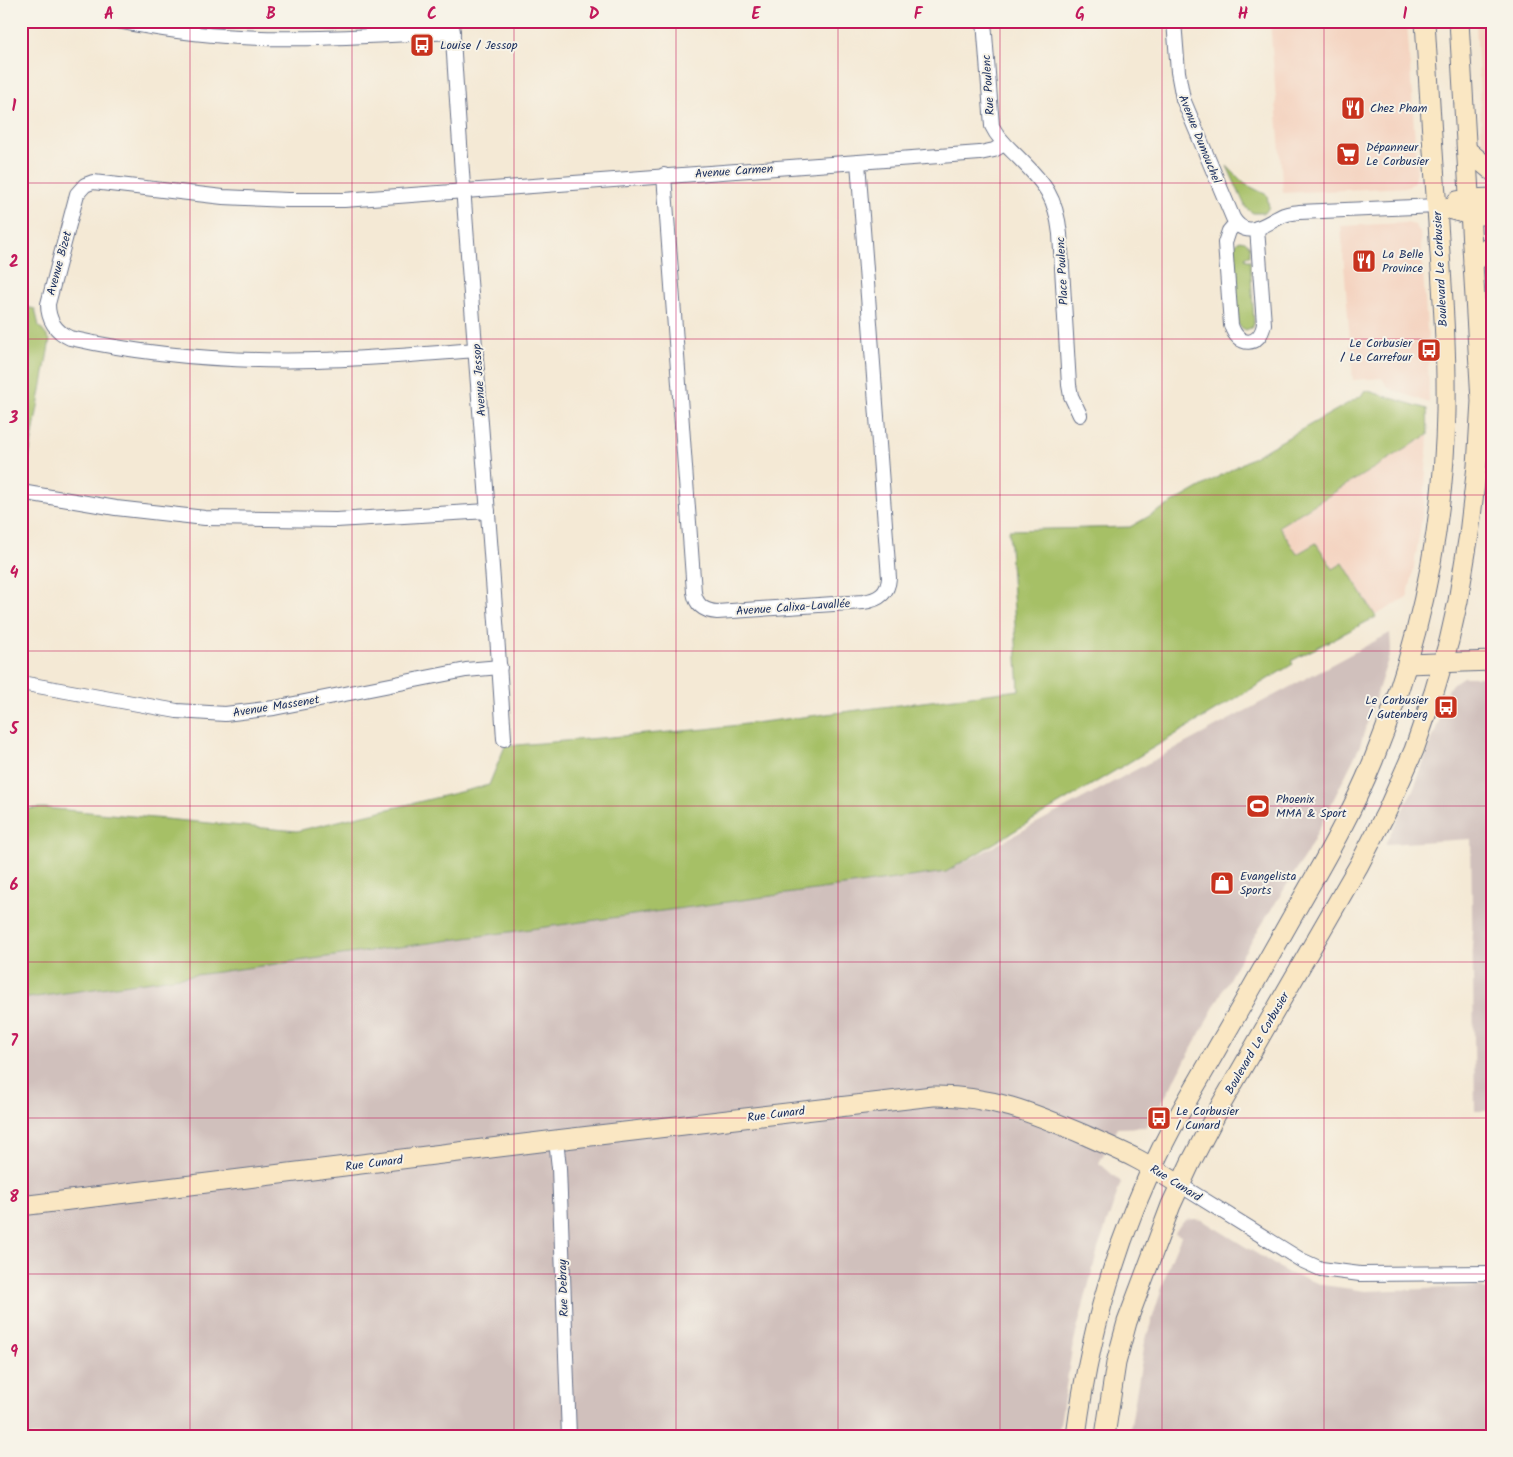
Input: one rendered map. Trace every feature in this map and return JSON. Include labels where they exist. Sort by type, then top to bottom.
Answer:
[{"type":"street","points":[[117,21],[184,32],[246,38],[291,38],[453,27]]},
{"type":"street","name":"Rue Poulenc","points":[[984,21],[991,122],[994,132],[1004,144]]},
{"type":"street","name":"Avenue Dumouchel","points":[[1174,21],[1178,72],[1183,99],[1189,117],[1236,223]]},
{"type":"street","name":"Boulevard Le Corbusier","points":[[1076,1436],[1082,1390],[1100,1313],[1122,1243],[1153,1168],[1163,1145],[1196,1084],[1338,837],[1372,763],[1407,664],[1419,619],[1439,508],[1444,455],[1446,378],[1425,21]]},
{"type":"street","name":"Boulevard Le Corbusier","points":[[1105,1436],[1116,1363],[1127,1322],[1180,1185],[1222,1103],[1384,818],[1414,750],[1443,662],[1465,566],[1477,466],[1481,401],[1459,21]]},
{"type":"street","name":"Avenue Jessop","points":[[453,27],[463,192],[477,350],[504,739]]},
{"type":"street","name":"Avenue Carmen","points":[[463,192],[980,153],[994,150],[1004,144]]},
{"type":"street","name":"Place Poulenc","points":[[1004,144],[1042,182],[1055,206],[1060,234],[1069,385],[1071,396],[1080,415]]},
{"type":"street","points":[[1467,150],[1492,170]]},
{"type":"street","name":"Avenue Calixa-Lavallée","points":[[664,176],[696,600],[705,609],[717,612],[853,603],[872,601],[880,597],[886,591],[889,578],[858,162]]},
{"type":"street","name":"Avenue Bizet","points":[[463,192],[353,199],[288,200],[198,195],[93,182],[85,185],[77,194],[49,298],[48,309],[51,320],[57,329],[70,338],[126,348],[179,354],[250,360],[318,360],[477,350]]},
{"type":"street","points":[[1470,207],[1492,198]]},
{"type":"street","points":[[1257,228],[1264,324],[1260,336],[1246,342],[1235,337],[1231,325],[1226,243],[1229,230],[1236,223],[1246,228],[1257,228],[1265,226],[1282,216],[1294,213],[1437,206],[1470,207],[1492,215]]},
{"type":"street","points":[[1473,264],[1492,244]]},
{"type":"street","points":[[21,492],[116,508],[205,518],[336,520],[488,511]]},
{"type":"street","points":[[1407,664],[1492,661]]},
{"type":"street","name":"Avenue Massenet","points":[[21,683],[177,711],[225,714],[274,708],[466,670],[500,667]]},
{"type":"street","name":"Rue Cunard","points":[[21,1206],[556,1140],[914,1098],[958,1096],[997,1102],[1038,1115],[1136,1158],[1296,1257],[1321,1269],[1360,1274],[1492,1273]]},
{"type":"street","name":"Rue Debray","points":[[556,1140],[559,1168],[569,1436]]},
{"type":"shaded area","points":[[1270,21],[1407,21],[1417,172],[1413,183],[1408,187],[1283,193]]},
{"type":"shaded area","points":[[1476,21],[1492,21],[1492,159],[1482,141]]},
{"type":"shaded area","points":[[1406,223],[1415,225],[1420,232],[1428,342],[1423,343],[1423,350],[1428,351],[1429,403],[1388,388],[1382,378],[1353,380],[1341,226]]},
{"type":"shaded area","points":[[1428,435],[1424,505],[1407,598],[1291,661],[1279,526]]},
{"type":"shaded area","points":[[1492,492],[1492,570],[1484,570],[1490,510]]},
{"type":"shaded area","points":[[1390,633],[1391,650],[1359,748],[1307,853],[1237,964],[1171,1087],[1146,1127],[1117,1128],[1099,1163],[1121,1182],[1098,1249],[1072,1349],[1058,1436],[21,1436],[21,999],[946,872]]},
{"type":"shaded area","points":[[1463,677],[1492,677],[1492,1111],[1475,1111],[1471,839],[1385,844],[1414,788],[1440,718],[1448,690],[1452,684]]},
{"type":"shaded area","points":[[1186,1220],[1202,1220],[1288,1273],[1323,1285],[1366,1291],[1480,1287],[1492,1293],[1492,1436],[1129,1436],[1145,1342],[1170,1262],[1181,1236],[1175,1233]]},
{"type":"green space","points":[[1227,166],[1245,184],[1267,195],[1269,207],[1265,213],[1253,213],[1246,208]]},
{"type":"green space","points":[[1239,240],[1245,241],[1250,246],[1250,256],[1245,257],[1246,260],[1250,260],[1254,322],[1253,327],[1246,330],[1240,327],[1238,323],[1234,246]]},
{"type":"green space","points":[[21,306],[35,309],[39,326],[50,340],[25,479],[21,478]]},
{"type":"green space","points":[[1365,390],[1427,409],[1428,435],[1279,526],[1297,554],[1316,543],[1333,569],[1343,563],[1376,617],[1291,661],[1293,664],[946,872],[21,999],[21,809],[44,808],[297,831],[489,785],[505,746],[706,729],[1019,690],[1009,530],[1130,527],[1361,396]]},
{"type":"place","name":"Louise / Jessop","points":[[422,45]]},
{"type":"place","name":"Chez Pham","points":[[1353,108]]},
{"type":"place","name":"Dépanneur Le Corbusier","points":[[1348,154]]},
{"type":"place","name":"La Belle Province","points":[[1364,261]]},
{"type":"place","name":"Le Corbusier / Le Carrefour","points":[[1429,350]]},
{"type":"place","name":"Le Corbusier / Gutenberg","points":[[1446,707]]},
{"type":"place","name":"Phoenix MMA & Sport","points":[[1258,806]]},
{"type":"place","name":"Evangelista Sports","points":[[1222,883]]},
{"type":"place","name":"Le Corbusier / Cunard","points":[[1159,1118]]}]
